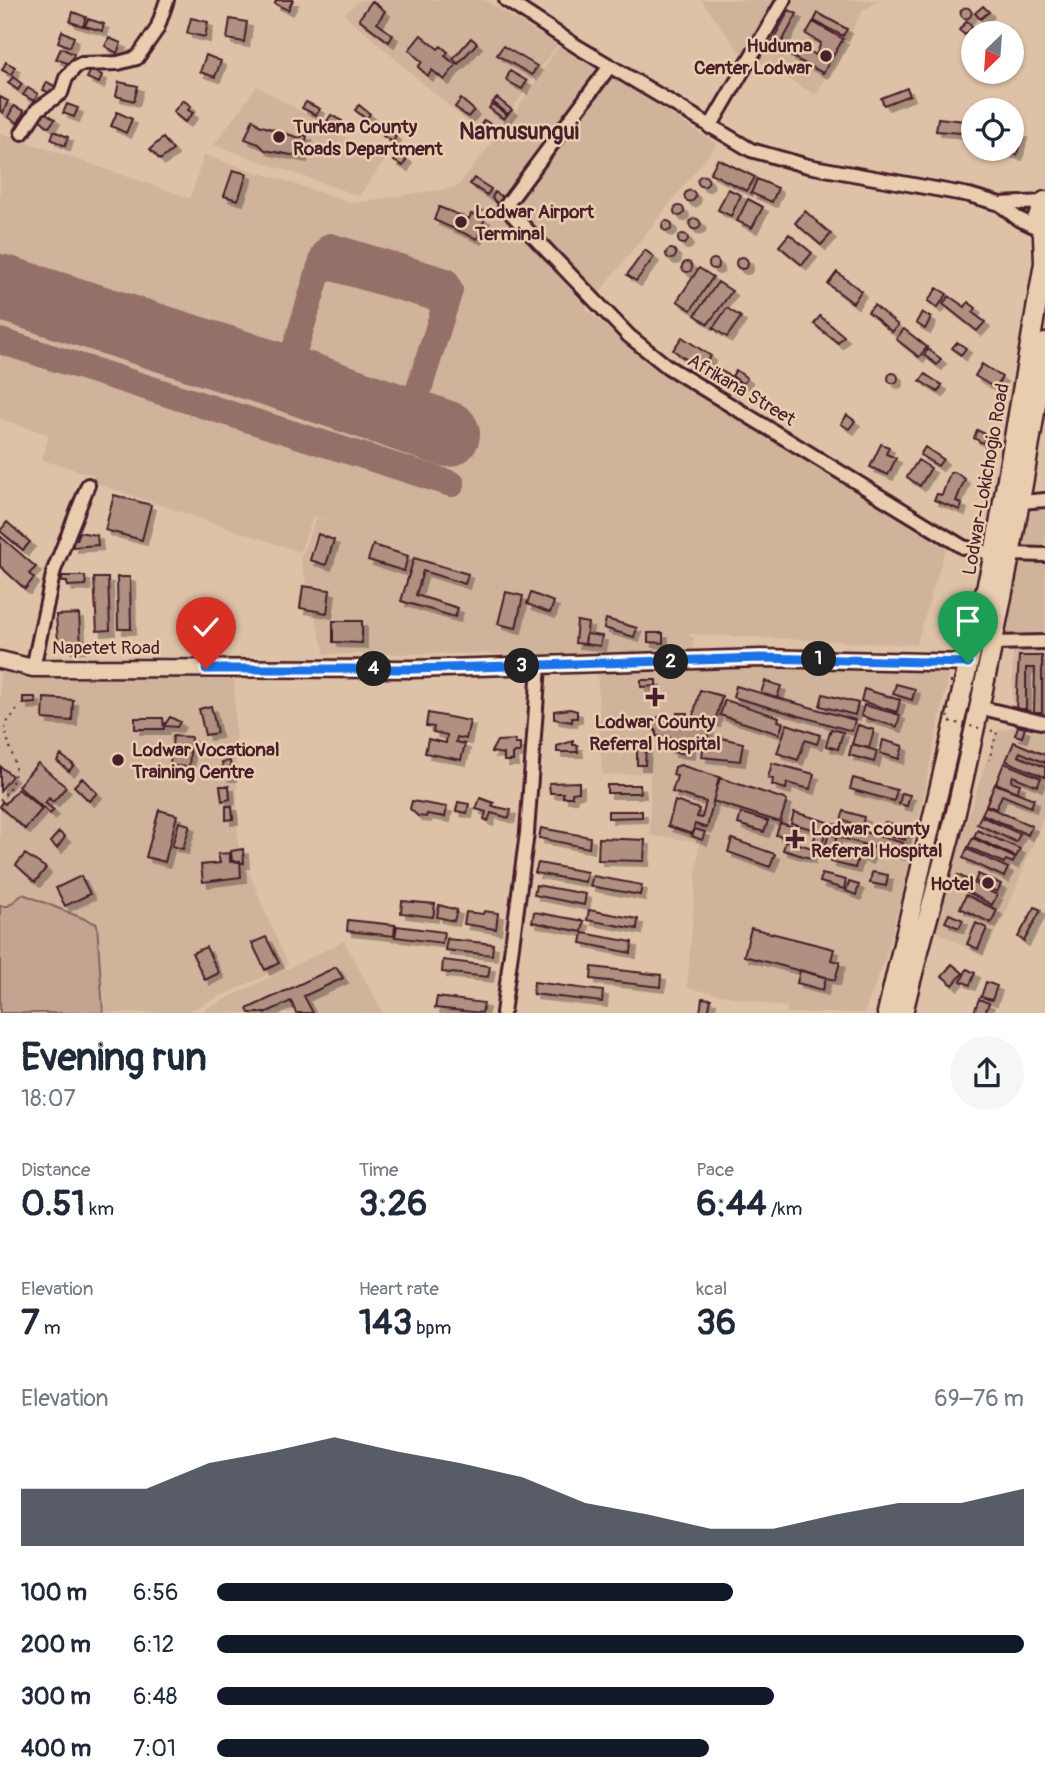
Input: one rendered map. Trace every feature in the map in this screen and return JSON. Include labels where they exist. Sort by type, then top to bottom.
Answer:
[{"type":"highway","name":"Lodwar-Lokichogio Road","points":[[903,1013],[956,809],[992,643],[1002,554],[1044,263],[1039,210],[1044,201]]},
{"type":"highway","name":"Lodwar-Lokichogio Road","points":[[887,1013],[968,663],[1021,502],[1041,402],[1045,344]]},
{"type":"main road","name":"Napetet Road","points":[[0,660],[33,668],[412,669],[761,658],[968,663]]},
{"type":"street","points":[[22,133],[37,110],[61,93],[66,78],[75,67],[81,64],[118,63],[137,58],[162,19],[167,0]]},
{"type":"street","points":[[506,0],[751,150],[775,158],[969,195],[1000,204],[1044,201]]},
{"type":"street","points":[[710,127],[784,0]]},
{"type":"street","points":[[505,207],[610,66]]},
{"type":"street","points":[[1000,204],[1042,234]]},
{"type":"street","name":"Afrikana Street","points":[[505,207],[629,336],[668,367],[963,547],[1002,554],[1045,555]]},
{"type":"street","points":[[33,668],[54,570],[88,485]]},
{"type":"street","points":[[1021,502],[1045,500]]},
{"type":"street","points":[[992,643],[1045,642]]},
{"type":"street","points":[[503,1013],[527,833],[539,666]]},
{"type":"street","points":[[978,707],[1045,723]]},
{"type":"path","points":[[477,216],[481,211],[505,207]]},
{"type":"path","points":[[951,681],[948,721],[997,732],[989,760]]},
{"type":"path","points":[[0,800],[15,781],[15,758],[5,725],[17,710]]},
{"type":"shaded area","points":[[360,0],[485,0],[557,45],[492,138],[466,121],[344,14]]},
{"type":"shaded area","points":[[701,0],[878,0],[862,12],[816,95],[738,50]]},
{"type":"shaded area","points":[[561,43],[717,144],[586,309],[630,347],[948,541],[916,645],[686,634],[694,638],[692,653],[325,654],[300,559],[316,518],[338,524],[313,516],[300,552],[92,482],[94,475],[42,460],[49,435],[0,419],[0,133],[190,198],[204,155],[352,203],[457,187],[512,117]]},
{"type":"shaded area","points":[[257,86],[385,160],[359,196],[214,145]]},
{"type":"shaded area","points":[[1045,506],[1045,633],[1008,634],[1000,629],[997,621],[1026,519],[1030,512]]},
{"type":"shaded area","points":[[1045,645],[1045,719],[1012,707],[1013,646]]},
{"type":"shaded area","name":"Lodwar Vocational Training Centre","points":[[0,665],[234,673],[238,847],[288,965],[185,1013],[103,1013],[97,924],[29,895],[19,895],[8,906],[0,906]]},
{"type":"shaded area","name":"Lodwar county Referral Hospital","points":[[951,665],[905,883],[885,960],[864,1013],[787,1013],[787,1008],[687,988],[699,842],[650,835],[650,773],[602,775],[597,668]]},
{"type":"shaded area","points":[[1023,723],[1045,729],[1045,813],[1007,911],[983,957],[927,926],[966,823],[996,732]]},
{"type":"shaded area","points":[[23,894],[97,924],[103,1013],[0,1013],[0,906],[8,906]]},
{"type":"shaded area","points":[[344,941],[383,1013],[197,1013]]},
{"type":"building","points":[[276,0],[293,0],[288,10],[275,4]]},
{"type":"building","points":[[372,1],[385,11],[377,23],[393,35],[389,42],[359,19]]},
{"type":"building","points":[[983,6],[989,12],[980,19],[975,13]]},
{"type":"building","points":[[966,7],[972,13],[966,19],[960,13]]},
{"type":"building","points":[[789,10],[797,14],[777,51],[769,47]]},
{"type":"building","points":[[73,12],[86,17],[83,26],[70,22]]},
{"type":"building","points":[[818,13],[847,29],[843,36],[814,21]]},
{"type":"building","points":[[191,18],[208,22],[205,37],[187,33]]},
{"type":"building","points":[[88,19],[104,24],[102,31],[85,26]]},
{"type":"building","points":[[230,19],[247,22],[244,42],[227,39]]},
{"type":"building","points":[[813,22],[843,39],[823,73],[790,56],[798,44],[816,55],[821,43],[806,34]]},
{"type":"building","points":[[62,31],[74,37],[70,47],[58,42]]},
{"type":"building","points":[[421,35],[438,49],[441,46],[448,52],[445,56],[456,65],[444,80],[432,70],[428,76],[418,67],[422,62],[409,50]]},
{"type":"building","points":[[109,38],[121,43],[117,53],[105,46]]},
{"type":"building","points":[[471,38],[477,43],[458,64],[453,59]]},
{"type":"building","points":[[503,46],[537,66],[532,75],[497,55]]},
{"type":"building","points":[[61,48],[74,54],[70,64],[56,59]]},
{"type":"building","points":[[206,55],[221,61],[215,77],[200,72]]},
{"type":"building","points":[[6,62],[15,67],[12,75],[2,70]]},
{"type":"building","points":[[91,70],[102,75],[99,83],[87,78]]},
{"type":"building","points":[[510,71],[527,81],[522,89],[506,80]]},
{"type":"building","points":[[13,77],[22,84],[18,90],[8,83]]},
{"type":"building","points":[[47,82],[58,88],[55,95],[43,90]]},
{"type":"building","points":[[119,82],[138,86],[134,101],[116,96]]},
{"type":"building","points":[[28,88],[38,94],[34,101],[23,95]]},
{"type":"building","points":[[907,88],[910,95],[884,105],[881,98]]},
{"type":"building","points":[[0,97],[8,101],[3,113],[0,111]]},
{"type":"building","points":[[497,98],[512,110],[508,114],[493,102]]},
{"type":"building","points":[[461,99],[474,110],[468,117],[455,107]]},
{"type":"building","points":[[183,100],[191,106],[188,110],[193,113],[185,122],[173,112]]},
{"type":"building","points":[[306,102],[320,109],[316,115],[302,108]]},
{"type":"building","points":[[67,104],[78,108],[74,117],[63,113]]},
{"type":"building","points":[[492,104],[507,115],[504,119],[489,108]]},
{"type":"building","points":[[359,105],[370,114],[366,119],[355,110]]},
{"type":"building","points":[[14,106],[24,111],[18,123],[8,117]]},
{"type":"building","points":[[44,112],[55,119],[49,127],[39,119]]},
{"type":"building","points":[[117,112],[132,119],[126,133],[111,126]]},
{"type":"building","points":[[331,115],[342,121],[339,127],[327,121]]},
{"type":"building","points":[[938,118],[961,121],[961,133],[936,131]]},
{"type":"building","points":[[253,119],[259,125],[300,138],[307,136],[302,157],[265,150],[259,144],[245,139]]},
{"type":"building","points":[[484,120],[497,128],[492,135],[480,127]]},
{"type":"building","points":[[386,130],[396,136],[393,142],[383,136]]},
{"type":"building","points":[[54,131],[68,137],[65,146],[51,139]]},
{"type":"building","points":[[163,138],[173,150],[160,160],[150,149]]},
{"type":"building","points":[[398,153],[407,158],[403,166],[394,161]]},
{"type":"building","points":[[718,159],[755,177],[747,191],[710,173]]},
{"type":"building","points":[[233,170],[247,174],[238,200],[224,196]]},
{"type":"building","points":[[703,176],[707,177],[707,185],[703,186],[699,185],[698,181],[699,177]]},
{"type":"building","points":[[474,178],[491,189],[487,195],[470,184]]},
{"type":"building","points":[[757,179],[778,188],[772,202],[751,193]]},
{"type":"building","points":[[728,189],[741,195],[731,216],[718,210]]},
{"type":"building","points":[[690,191],[694,192],[694,200],[690,201],[686,200],[685,196],[686,192]]},
{"type":"building","points":[[495,192],[503,197],[499,205],[492,198]]},
{"type":"building","points":[[748,199],[763,207],[752,228],[737,221]]},
{"type":"building","points":[[679,206],[683,207],[683,215],[679,216],[675,215],[674,211],[675,207]]},
{"type":"building","name":"Lodwar Airport Terminal","points":[[439,207],[469,219],[471,214],[485,218],[477,239],[434,220]]},
{"type":"building","points":[[805,211],[831,234],[821,245],[795,223]]},
{"type":"building","points":[[695,219],[699,220],[699,228],[695,229],[691,228],[690,224],[691,220]]},
{"type":"building","points":[[667,221],[671,222],[671,230],[667,231],[663,230],[662,226],[663,222]]},
{"type":"building","points":[[683,234],[687,235],[687,243],[683,244],[679,243],[678,239],[679,235]]},
{"type":"building","points":[[789,234],[812,253],[802,265],[779,246]]},
{"type":"building","points":[[671,249],[675,250],[675,258],[671,259],[667,258],[666,254],[667,250]]},
{"type":"building","points":[[645,250],[654,257],[636,281],[627,275]]},
{"type":"building","points":[[742,257],[748,263],[742,269],[736,263]]},
{"type":"building","points":[[714,259],[718,260],[718,268],[714,269],[710,268],[709,264],[710,260]]},
{"type":"building","points":[[687,262],[691,263],[691,271],[687,272],[683,271],[682,267],[683,263]]},
{"type":"building","points":[[699,268],[713,277],[691,310],[677,301]]},
{"type":"building","points":[[837,272],[861,291],[853,303],[828,284]]},
{"type":"building","points":[[718,282],[732,291],[708,324],[695,315]]},
{"type":"building","points":[[937,288],[947,294],[937,308],[928,301]]},
{"type":"building","points":[[949,296],[965,307],[968,302],[976,308],[973,313],[985,322],[977,331],[943,304]]},
{"type":"building","points":[[874,305],[898,325],[892,332],[868,312]]},
{"type":"building","points":[[727,308],[741,317],[727,337],[713,328]]},
{"type":"building","points":[[922,312],[931,318],[925,329],[916,323]]},
{"type":"building","points":[[820,316],[844,336],[838,343],[814,324]]},
{"type":"building","points":[[904,329],[927,347],[919,357],[896,339]]},
{"type":"building","points":[[682,337],[711,356],[701,370],[673,350]]},
{"type":"building","points":[[957,342],[966,348],[961,355],[952,348]]},
{"type":"building","points":[[928,349],[941,359],[937,365],[924,355]]},
{"type":"building","points":[[982,364],[1002,377],[995,388],[975,376]]},
{"type":"building","points":[[718,369],[739,381],[734,390],[713,377]]},
{"type":"building","points":[[736,370],[747,378],[743,384],[732,376]]},
{"type":"building","points":[[893,373],[897,374],[897,382],[893,383],[889,382],[888,378],[889,374]]},
{"type":"building","points":[[925,374],[942,385],[938,392],[920,381]]},
{"type":"building","points":[[847,415],[855,421],[849,429],[841,424]]},
{"type":"building","points":[[977,430],[987,435],[983,443],[974,438]]},
{"type":"building","points":[[881,444],[889,447],[886,454],[896,458],[888,475],[870,467]]},
{"type":"building","points":[[925,447],[943,459],[938,466],[920,455]]},
{"type":"building","points":[[918,460],[931,468],[920,486],[907,477]]},
{"type":"building","points":[[955,472],[965,479],[956,501],[962,504],[960,510],[934,500],[937,494],[942,495],[950,473]]},
{"type":"building","points":[[114,495],[151,505],[142,540],[105,530]]},
{"type":"building","points":[[7,522],[30,542],[23,550],[0,531]]},
{"type":"building","points":[[78,532],[97,535],[98,545],[73,547],[73,539],[78,539]]},
{"type":"building","points":[[318,534],[334,540],[326,565],[310,560]]},
{"type":"building","points":[[0,536],[36,567],[29,574],[34,578],[25,589],[0,566]]},
{"type":"building","points":[[373,545],[408,556],[404,571],[368,560]]},
{"type":"building","points":[[414,558],[468,574],[465,584],[423,571],[416,595],[458,608],[455,617],[401,601]]},
{"type":"building","points":[[62,576],[85,576],[86,585],[68,586],[67,582],[62,582]]},
{"type":"building","points":[[117,577],[130,577],[131,629],[118,629]]},
{"type":"building","points":[[94,578],[108,578],[110,630],[97,631]]},
{"type":"building","points":[[303,586],[330,590],[327,613],[300,608]]},
{"type":"building","points":[[506,592],[523,596],[516,628],[498,624]]},
{"type":"building","points":[[531,593],[554,602],[550,613],[527,604]]},
{"type":"building","points":[[79,614],[81,647],[66,648],[66,642],[58,642],[56,615]]},
{"type":"building","points":[[606,619],[637,628],[634,637],[604,628]]},
{"type":"building","points":[[333,621],[362,621],[362,643],[333,642]]},
{"type":"building","points":[[577,621],[588,623],[585,644],[575,643]]},
{"type":"building","points":[[648,633],[663,633],[663,643],[648,642]]},
{"type":"building","points":[[586,634],[602,636],[600,646],[585,644]]},
{"type":"building","points":[[1019,656],[1042,656],[1042,712],[1034,712],[1035,668],[1026,668],[1026,709],[1016,709]]},
{"type":"building","points":[[641,680],[656,680],[656,686],[641,687]]},
{"type":"building","points":[[765,681],[781,686],[777,698],[761,693]]},
{"type":"building","points":[[896,684],[915,689],[912,700],[893,694]]},
{"type":"building","points":[[736,686],[855,720],[852,731],[733,697]]},
{"type":"building","points":[[864,689],[900,700],[897,712],[861,701]]},
{"type":"building","points":[[700,690],[722,696],[715,722],[693,716]]},
{"type":"building","points":[[823,694],[858,703],[855,715],[820,706]]},
{"type":"building","points":[[23,697],[35,697],[36,703],[23,704]]},
{"type":"building","points":[[44,698],[73,700],[72,721],[43,719]]},
{"type":"building","points":[[725,700],[779,717],[778,721],[783,723],[779,734],[720,715]]},
{"type":"building","points":[[864,705],[900,715],[897,727],[861,716]]},
{"type":"building","points":[[211,706],[217,733],[205,735],[199,709]]},
{"type":"building","points":[[554,711],[577,711],[577,718],[572,718],[572,722],[554,719]]},
{"type":"building","points":[[428,713],[470,721],[466,739],[457,737],[456,742],[465,744],[461,760],[425,753],[428,739],[446,743],[447,735],[433,732],[434,727],[426,726]]},
{"type":"building","points":[[677,713],[687,713],[687,719],[709,721],[708,740],[691,738],[690,754],[671,752],[672,738],[656,736],[656,730],[651,730],[651,721],[658,721],[658,717],[677,719]]},
{"type":"building","points":[[170,717],[180,722],[177,727],[164,726]]},
{"type":"building","points":[[135,718],[163,718],[164,729],[135,729]]},
{"type":"building","points":[[787,724],[820,735],[817,744],[805,740],[798,760],[777,753]]},
{"type":"building","points":[[858,725],[874,730],[869,748],[852,744]]},
{"type":"building","points":[[1018,726],[1025,728],[1022,737],[1015,735]]},
{"type":"building","points":[[831,729],[843,732],[838,749],[826,746]]},
{"type":"building","points":[[173,736],[191,737],[189,767],[170,766]]},
{"type":"building","points":[[717,737],[743,743],[740,761],[702,757],[704,741],[716,742]]},
{"type":"building","points":[[515,740],[515,744],[520,744],[520,753],[513,753],[513,761],[504,761],[504,754],[491,752],[497,741]]},
{"type":"building","points":[[883,740],[903,746],[899,759],[880,753]]},
{"type":"building","points":[[573,741],[578,752],[557,752],[557,746]]},
{"type":"building","points":[[1014,742],[1045,755],[1045,763],[1020,752],[1018,756],[1045,767],[1045,777],[1006,761]]},
{"type":"building","points":[[852,744],[877,751],[874,762],[849,755]]},
{"type":"building","points":[[637,746],[646,747],[645,765],[637,765]]},
{"type":"building","points":[[61,755],[74,765],[69,771],[57,761]]},
{"type":"building","points":[[230,761],[232,776],[224,776],[222,762]]},
{"type":"building","points":[[38,763],[66,787],[53,802],[49,798],[45,803],[54,810],[50,814],[18,786]]},
{"type":"building","points":[[772,763],[814,774],[810,789],[787,783],[786,789],[772,785],[773,779],[768,778]]},
{"type":"building","points":[[1004,763],[1041,778],[1037,786],[1013,776],[1011,781],[1020,784],[1017,792],[996,783]]},
{"type":"building","points":[[680,765],[719,777],[707,828],[695,824],[692,834],[668,826],[675,801],[699,809],[697,817],[702,818],[706,802],[672,792],[677,776],[673,775],[675,767]]},
{"type":"building","points":[[0,766],[12,776],[0,791]]},
{"type":"building","points":[[82,778],[97,793],[89,801],[74,786]]},
{"type":"building","points":[[720,778],[787,800],[780,822],[713,801]]},
{"type":"building","points":[[853,778],[897,790],[894,801],[850,789]]},
{"type":"building","points":[[579,782],[579,792],[572,793],[572,797],[563,797],[563,793],[550,793],[549,783]]},
{"type":"building","points":[[995,784],[1034,799],[1031,807],[1002,795],[996,809],[986,805]]},
{"type":"building","points":[[607,785],[640,785],[641,793],[607,793]]},
{"type":"building","points":[[220,786],[229,786],[230,799],[222,801]]},
{"type":"building","points":[[18,789],[42,809],[25,829],[0,807],[2,801],[5,804]]},
{"type":"building","points":[[902,793],[910,795],[907,806],[899,804]]},
{"type":"building","points":[[480,798],[494,803],[492,806],[511,810],[509,818],[491,813],[488,821],[484,819],[486,812],[476,809]]},
{"type":"building","points":[[412,801],[447,807],[445,817],[427,814],[426,817],[418,816],[410,809]]},
{"type":"building","points":[[458,802],[469,804],[467,813],[456,811]]},
{"type":"building","points":[[226,806],[232,806],[233,819],[226,820]]},
{"type":"building","points":[[986,806],[1032,826],[1028,835],[982,814]]},
{"type":"building","points":[[159,810],[177,815],[165,862],[146,857]]},
{"type":"building","points":[[608,811],[642,811],[642,817],[608,818]]},
{"type":"building","points":[[844,811],[864,817],[862,826],[841,820]]},
{"type":"building","points":[[794,812],[828,822],[825,833],[791,823]]},
{"type":"building","points":[[741,813],[768,821],[764,832],[738,824]]},
{"type":"building","points":[[981,816],[1020,834],[1016,842],[977,824]]},
{"type":"building","points":[[179,822],[190,825],[183,849],[172,846]]},
{"type":"building","points":[[885,822],[908,828],[905,840],[882,833]]},
{"type":"building","points":[[780,823],[791,826],[788,838],[776,835]]},
{"type":"building","points":[[832,823],[903,843],[900,855],[829,834]]},
{"type":"building","points":[[541,828],[590,837],[589,848],[539,838]]},
{"type":"building","points":[[695,829],[705,832],[702,840],[692,836]]},
{"type":"building","points":[[977,830],[1020,849],[1016,857],[974,837]]},
{"type":"building","points":[[817,831],[825,833],[821,848],[812,845]]},
{"type":"building","points":[[59,832],[65,837],[57,848],[50,842]]},
{"type":"building","points":[[829,834],[837,836],[833,850],[825,847]]},
{"type":"building","points":[[599,838],[645,840],[644,861],[598,860]]},
{"type":"building","points":[[973,838],[1015,858],[1013,863],[1006,860],[1004,863],[968,847]]},
{"type":"building","points":[[732,839],[775,854],[770,867],[728,852]]},
{"type":"building","points":[[786,840],[812,848],[810,858],[783,850]]},
{"type":"building","points":[[863,844],[872,847],[868,859],[859,856]]},
{"type":"building","points":[[243,849],[244,863],[232,861],[231,851]]},
{"type":"building","points":[[967,849],[1008,868],[1004,877],[963,858]]},
{"type":"building","points":[[834,852],[858,858],[855,868],[831,862]]},
{"type":"building","points":[[230,853],[230,862],[240,861],[241,877],[203,882],[201,865],[220,863],[218,854]]},
{"type":"building","points":[[25,854],[46,868],[35,882],[16,865]]},
{"type":"building","points":[[538,863],[587,872],[585,882],[535,873]]},
{"type":"building","points":[[872,872],[888,875],[886,886],[870,883]]},
{"type":"building","points":[[822,874],[846,880],[844,889],[820,882]]},
{"type":"building","name":"Hotel","points":[[978,874],[1001,884],[997,892],[975,881]]},
{"type":"building","points":[[958,875],[997,895],[992,905],[964,890],[966,885],[956,880]]},
{"type":"building","points":[[81,876],[90,894],[65,906],[56,888]]},
{"type":"building","points":[[593,876],[642,885],[640,895],[590,886]]},
{"type":"building","points":[[849,882],[859,885],[856,895],[846,891]]},
{"type":"building","points":[[536,885],[586,894],[584,905],[534,895]]},
{"type":"building","points":[[966,895],[997,910],[991,923],[960,908]]},
{"type":"building","points":[[402,901],[435,904],[433,917],[401,913]]},
{"type":"building","points":[[439,905],[457,910],[454,921],[437,917]]},
{"type":"building","points":[[1035,907],[1041,910],[1024,941],[1018,937]]},
{"type":"building","points":[[589,910],[638,919],[637,929],[587,920]]},
{"type":"building","points":[[484,911],[498,913],[496,929],[464,924],[466,912],[483,914]]},
{"type":"building","points":[[534,912],[584,921],[582,932],[532,922]]},
{"type":"building","points":[[949,914],[963,920],[959,928],[945,922]]},
{"type":"building","points":[[348,920],[395,925],[394,936],[347,931]]},
{"type":"building","points":[[976,923],[987,928],[978,949],[967,944]]},
{"type":"building","points":[[397,926],[444,932],[442,943],[395,937]]},
{"type":"building","points":[[751,928],[834,949],[831,960],[840,962],[835,980],[744,956]]},
{"type":"building","points":[[583,933],[632,942],[631,953],[581,943]]},
{"type":"building","points":[[266,937],[279,963],[265,970],[252,943]]},
{"type":"building","points":[[447,939],[493,944],[492,955],[445,950]]},
{"type":"building","points":[[206,947],[219,973],[205,980],[192,953]]},
{"type":"building","points":[[443,960],[490,966],[488,977],[442,972]]},
{"type":"building","points":[[952,964],[963,973],[953,985],[942,976]]},
{"type":"building","points":[[336,967],[343,978],[304,996],[313,1013],[296,1013],[291,1001],[265,1013],[249,1013],[247,1009]]},
{"type":"building","points":[[592,967],[661,975],[660,987],[591,979]]},
{"type":"building","points":[[967,969],[975,973],[970,985],[961,981]]},
{"type":"building","points":[[800,970],[826,977],[823,990],[797,983]]},
{"type":"building","points":[[534,982],[603,991],[602,1002],[533,994]]},
{"type":"building","points":[[986,982],[997,986],[992,1000],[981,997]]},
{"type":"building","points":[[437,997],[484,1003],[482,1013],[435,1008]]},
{"type":"building","points":[[702,998],[711,999],[708,1013],[700,1013]]},
{"type":"building","points":[[979,999],[989,1003],[985,1013],[974,1012]]},
{"type":"taxiway","points":[[286,378],[324,254],[330,246],[446,281],[450,290],[409,421]]},
{"type":"taxiway","points":[[319,269],[329,267],[439,299],[445,306]]},
{"type":"taxiway","points":[[0,341],[452,484]]},
{"type":"runway","points":[[0,287],[286,378],[447,434]]},
{"type":"place","name":"Huduma Center Lodwar","points":[[826,56]]},
{"type":"place","name":"Turkana County Roads Department","points":[[279,137]]},
{"type":"place","name":"Lodwar Airport Terminal","points":[[461,222]]},
{"type":"place","name":"Lodwar County Referral Hospital","points":[[655,697]]},
{"type":"place","name":"Lodwar Vocational Training Centre","points":[[118,760]]},
{"type":"place","name":"Lodwar county Referral Hospital","points":[[795,839]]},
{"type":"place","name":"Hotel","points":[[988,883]]},
{"type":"district","name":"Namusungui","points":[[519,131]]},
{"type":"route","points":[[206,669],[412,669],[761,658],[968,663]]}]
